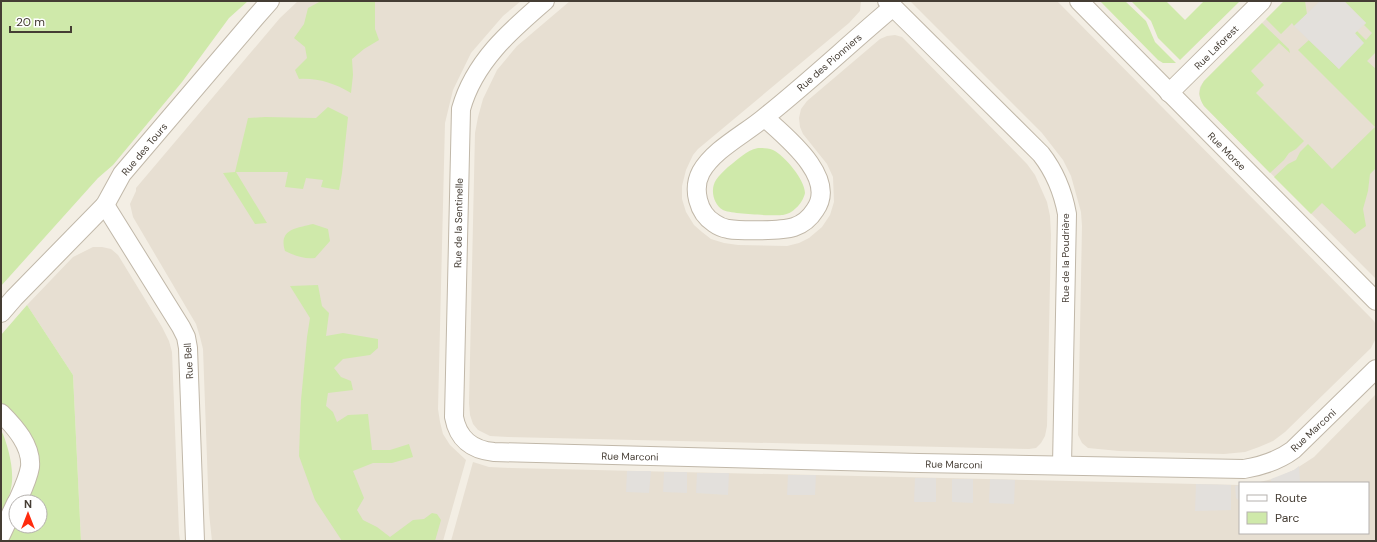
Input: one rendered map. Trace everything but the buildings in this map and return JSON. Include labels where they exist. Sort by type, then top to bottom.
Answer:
[{"type":"street","name":"Rue des Tours","points":[[1,313],[105,205],[122,174],[270,1]]},
{"type":"street","name":"Rue de la Sentinelle","points":[[494,452],[477,449],[466,442],[458,431],[454,417],[462,109],[469,87],[490,54],[505,36],[545,1]]},
{"type":"street","name":"Rue Morse","points":[[1078,1],[1376,301]]},
{"type":"street","name":"Rue Laforest","points":[[1169,92],[1262,1]]},
{"type":"street","name":"Rue des Pionniers","points":[[765,118],[800,152],[814,171],[818,178],[820,194],[817,208],[807,219],[793,228],[762,230],[727,229],[708,218],[700,207],[698,201],[698,189],[701,173],[712,158],[765,118],[890,4]]},
{"type":"street","name":"Rue de la Poudrière","points":[[890,4],[1041,154],[1052,169],[1061,192],[1067,214],[1062,465]]},
{"type":"street","name":"Rue Bell","points":[[105,205],[186,337],[188,348],[195,541]]},
{"type":"street","name":"Rue Marconi","points":[[494,452],[919,463],[1235,469],[1262,465],[1278,460],[1297,447],[1376,370]]},
{"type":"street","points":[[1,413],[18,431],[30,460],[28,475],[20,494]]},
{"type":"street","points":[[1,535],[8,520]]},
{"type":"shaded area","points":[[298,1],[521,1],[503,16],[471,53],[453,90],[445,123],[438,409],[443,434],[450,445],[466,460],[443,541],[212,541],[209,513],[203,349],[196,324],[133,217],[130,204],[136,188],[280,18]]},
{"type":"shaded area","points":[[570,1],[861,1],[860,11],[849,23],[698,149],[693,155],[686,170],[682,186],[682,199],[686,212],[694,225],[711,239],[738,245],[787,246],[799,243],[809,238],[822,227],[830,215],[834,202],[833,177],[827,164],[803,134],[800,127],[799,118],[801,109],[807,101],[880,39],[895,35],[902,37],[1027,164],[1035,175],[1047,202],[1050,216],[1051,235],[1047,426],[1045,436],[1041,443],[1036,448],[1029,449],[508,437],[490,436],[478,430],[473,424],[470,415],[469,403],[475,133],[478,117],[483,99],[497,70],[517,46]]},
{"type":"shaded area","points":[[910,1],[1057,1],[1374,321],[1376,325],[1376,338],[1371,348],[1285,432],[1273,441],[1245,452],[1224,454],[1119,451],[1088,448],[1082,443],[1078,435],[1082,226],[1081,212],[1071,176],[1063,160],[1042,133]]},
{"type":"shaded area","points":[[1284,1],[1376,1],[1376,279],[1204,106],[1199,94],[1200,87],[1204,81]]},
{"type":"shaded area","points":[[1320,1],[1344,1],[1366,23],[1355,33],[1364,43],[1339,69],[1294,26]]},
{"type":"shaded area","points":[[93,247],[111,249],[118,255],[169,341],[172,352],[180,541],[81,541],[73,375],[27,305],[73,257]]},
{"type":"shaded area","points":[[1376,394],[1376,541],[451,541],[473,462],[489,467],[511,468],[1239,485],[1239,534],[1369,534],[1369,482],[1260,482],[1276,478],[1294,470],[1314,457]]},
{"type":"shaded area","points":[[1299,466],[1300,482],[1271,482],[1271,479],[1294,470]]},
{"type":"shaded area","points":[[627,471],[651,471],[649,493],[626,492]]},
{"type":"shaded area","points":[[664,472],[687,472],[687,493],[663,492]]},
{"type":"shaded area","points":[[697,473],[729,473],[728,495],[696,493]]},
{"type":"shaded area","points":[[788,475],[816,475],[815,495],[787,495]]},
{"type":"shaded area","points":[[915,478],[936,478],[936,502],[914,502]]},
{"type":"shaded area","points":[[952,479],[973,479],[973,503],[952,502]]},
{"type":"shaded area","points":[[990,479],[1015,480],[1014,504],[989,503]]},
{"type":"shaded area","points":[[1196,484],[1231,485],[1231,510],[1195,511]]},
{"type":"shaded area","points":[[1239,485],[1239,500],[1236,498],[1235,486]]},
{"type":"green space","points":[[1,1],[248,1],[229,18],[182,82],[113,165],[98,178],[1,286]]},
{"type":"green space","points":[[321,1],[375,1],[375,29],[379,40],[364,49],[352,59],[353,75],[351,93],[326,82],[313,79],[299,79],[295,70],[307,58],[305,47],[294,38],[304,24],[308,8]]},
{"type":"green space","points":[[1100,1],[1125,1],[1146,21],[1155,42],[1176,63],[1163,63],[1158,60]]},
{"type":"green space","points":[[1131,1],[1166,1],[1185,20],[1204,1],[1240,1],[1180,60],[1158,38],[1151,21]]},
{"type":"green space","points":[[1284,1],[1305,1],[1307,14],[1294,26],[1292,23],[1281,34],[1266,19]]},
{"type":"green space","points":[[1344,1],[1375,1],[1376,3],[1376,52],[1367,61],[1376,69],[1376,168],[1370,174],[1368,191],[1363,209],[1366,226],[1355,234],[1322,203],[1311,214],[1274,177],[1288,164],[1296,160],[1300,152],[1308,144],[1332,169],[1375,127],[1298,50],[1309,40],[1339,69],[1355,33],[1357,31],[1366,40],[1372,33],[1364,25],[1366,23]]},
{"type":"green space","points":[[1262,23],[1289,49],[1290,53],[1279,43],[1251,71],[1264,85],[1256,93],[1304,141],[1296,149],[1289,153],[1270,173],[1204,106],[1200,94],[1204,81]]},
{"type":"green space","points":[[328,107],[348,117],[339,190],[321,187],[323,180],[306,178],[303,189],[285,187],[288,172],[236,172],[267,223],[255,224],[223,173],[235,172],[248,118],[316,118]]},
{"type":"green space","points":[[758,148],[773,150],[778,153],[794,169],[802,182],[805,193],[804,197],[793,211],[783,215],[743,214],[723,210],[717,204],[713,192],[716,180],[728,167],[742,156],[749,151]]},
{"type":"green space","points":[[313,224],[328,229],[330,241],[315,258],[300,257],[285,251],[284,238],[290,231],[295,228]]},
{"type":"green space","points":[[318,285],[322,306],[329,313],[326,336],[343,333],[378,339],[378,348],[370,355],[343,359],[334,368],[341,377],[351,381],[353,390],[328,393],[326,406],[333,412],[337,422],[348,415],[368,414],[372,450],[390,450],[409,444],[413,457],[392,463],[373,463],[353,471],[364,498],[357,510],[363,520],[377,527],[390,537],[413,520],[424,519],[432,513],[437,514],[441,520],[435,541],[342,541],[315,500],[299,456],[301,400],[310,318],[290,286]]},
{"type":"green space","points":[[27,305],[73,375],[81,541],[7,541],[10,534],[48,534],[48,494],[27,494],[35,446],[27,429],[1,403],[1,335]]},
{"type":"green space","points":[[1,430],[8,450],[12,481],[10,494],[8,494],[8,499],[1,514]]}]
